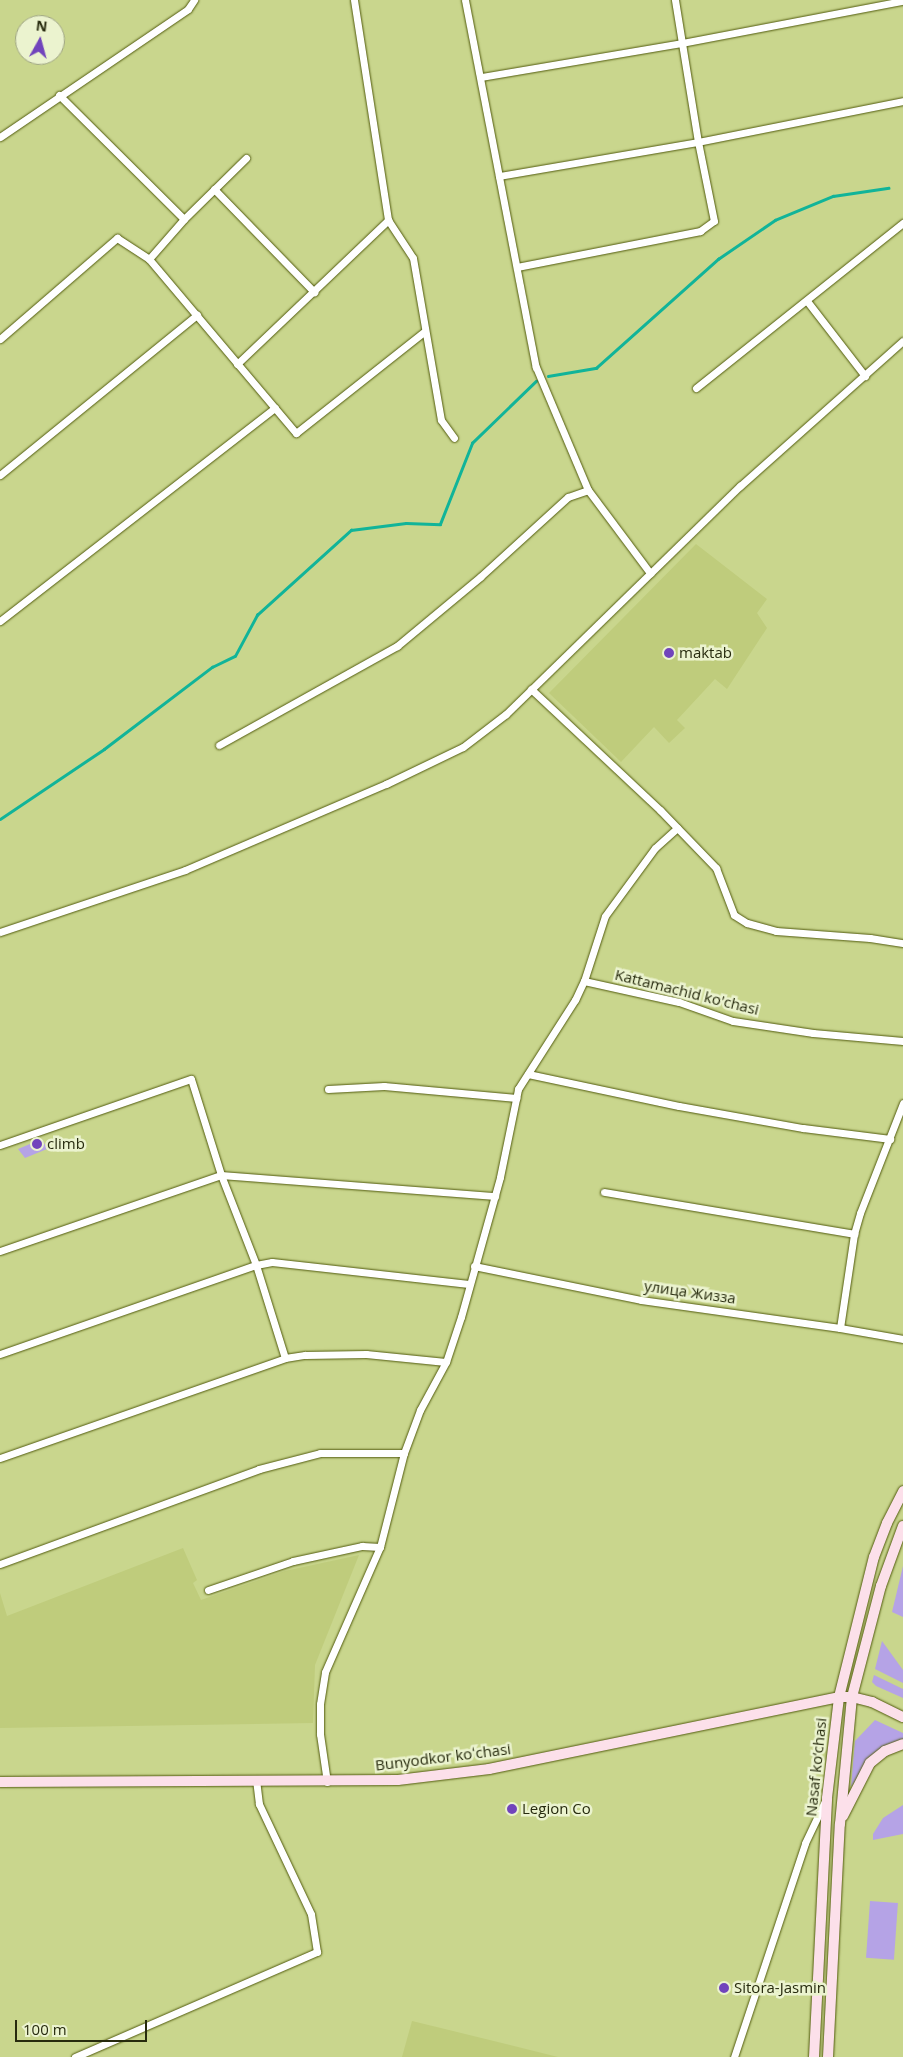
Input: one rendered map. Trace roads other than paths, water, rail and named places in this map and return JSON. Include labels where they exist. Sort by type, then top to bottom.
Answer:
[{"type":"main road","name":"Nasaf ko‘chasi","points":[[814,2057],[827,1798],[839,1697],[874,1557],[886,1523],[903,1491]]},
{"type":"main road","name":"Nasaf ko‘chasi","points":[[828,2057],[840,1824],[852,1697],[881,1586],[903,1526]]},
{"type":"main road","name":"Bunyodkor koʻchasi","points":[[0,1782],[327,1782],[398,1780],[489,1769],[839,1697],[852,1697],[872,1702],[903,1718]]},
{"type":"main road","points":[[840,1824],[851,1798],[870,1763],[885,1750],[903,1744]]},
{"type":"street","points":[[0,137],[188,9],[194,0]]},
{"type":"street","points":[[354,0],[388,220],[413,258],[441,420],[454,438]]},
{"type":"street","points":[[464,0],[536,367],[588,490],[650,573]]},
{"type":"street","points":[[517,267],[700,231],[714,220],[698,142],[675,0]]},
{"type":"street","points":[[480,77],[682,43],[903,1]]},
{"type":"street","points":[[60,95],[184,219]]},
{"type":"street","points":[[500,176],[698,142],[903,101]]},
{"type":"street","points":[[149,259],[184,219],[246,158]]},
{"type":"street","points":[[214,189],[314,292]]},
{"type":"street","points":[[236,364],[388,220]]},
{"type":"street","points":[[696,388],[903,223]]},
{"type":"street","points":[[0,338],[117,238],[149,259],[296,433],[426,331]]},
{"type":"street","points":[[807,301],[865,376]]},
{"type":"street","points":[[0,475],[197,316]]},
{"type":"street","points":[[0,932],[185,870],[393,780],[463,747],[506,714],[740,486],[903,342]]},
{"type":"street","points":[[0,620],[275,408]]},
{"type":"street","points":[[219,745],[397,646],[480,577],[568,497],[588,490]]},
{"type":"street","points":[[531,689],[677,828],[716,868],[734,915],[747,923],[776,931],[870,938],[903,943]]},
{"type":"street","points":[[327,1782],[320,1734],[320,1704],[325,1672],[380,1547],[404,1453],[420,1410],[446,1362],[461,1317],[495,1196],[518,1089],[575,1000],[584,981],[605,916],[655,848],[677,828]]},
{"type":"street","name":"Kattamachid ko'chasi","points":[[584,981],[679,1002],[733,1021],[813,1033],[903,1041]]},
{"type":"street","points":[[528,1074],[679,1106],[803,1128],[890,1138]]},
{"type":"street","points":[[0,1145],[191,1079],[221,1175],[256,1265],[285,1358]]},
{"type":"street","points":[[328,1089],[384,1086],[516,1098]]},
{"type":"street","points":[[840,1328],[854,1234],[860,1213],[903,1103]]},
{"type":"street","points":[[0,1251],[221,1175],[495,1196]]},
{"type":"street","points":[[604,1192],[854,1234]]},
{"type":"street","points":[[0,1354],[256,1265],[272,1262],[469,1284]]},
{"type":"street","name":"улица Жизза","points":[[474,1266],[641,1300],[840,1328],[903,1339]]},
{"type":"street","points":[[0,1458],[285,1358],[305,1355],[366,1354],[446,1362]]},
{"type":"street","points":[[0,1564],[268,1467],[320,1453],[404,1453]]},
{"type":"street","points":[[208,1590],[293,1561],[362,1546],[380,1547]]},
{"type":"street","points":[[75,2057],[316,1952],[311,1914],[260,1804],[256,1781]]},
{"type":"street","points":[[734,2057],[805,1843],[827,1798]]},
{"type":"waterway","points":[[548,376],[596,368],[718,259],[775,220],[833,196],[888,188]]},
{"type":"waterway","points":[[0,819],[104,749],[212,667],[235,656],[257,615],[351,530],[406,523],[440,524],[472,443],[536,381]]},
{"type":"place","name":"maktab","points":[[669,653]]},
{"type":"place","name":"climb","points":[[37,1144]]},
{"type":"place","name":"Legion Co","points":[[512,1809]]},
{"type":"place","name":"Sitora-Jasmin","points":[[724,1988]]}]
